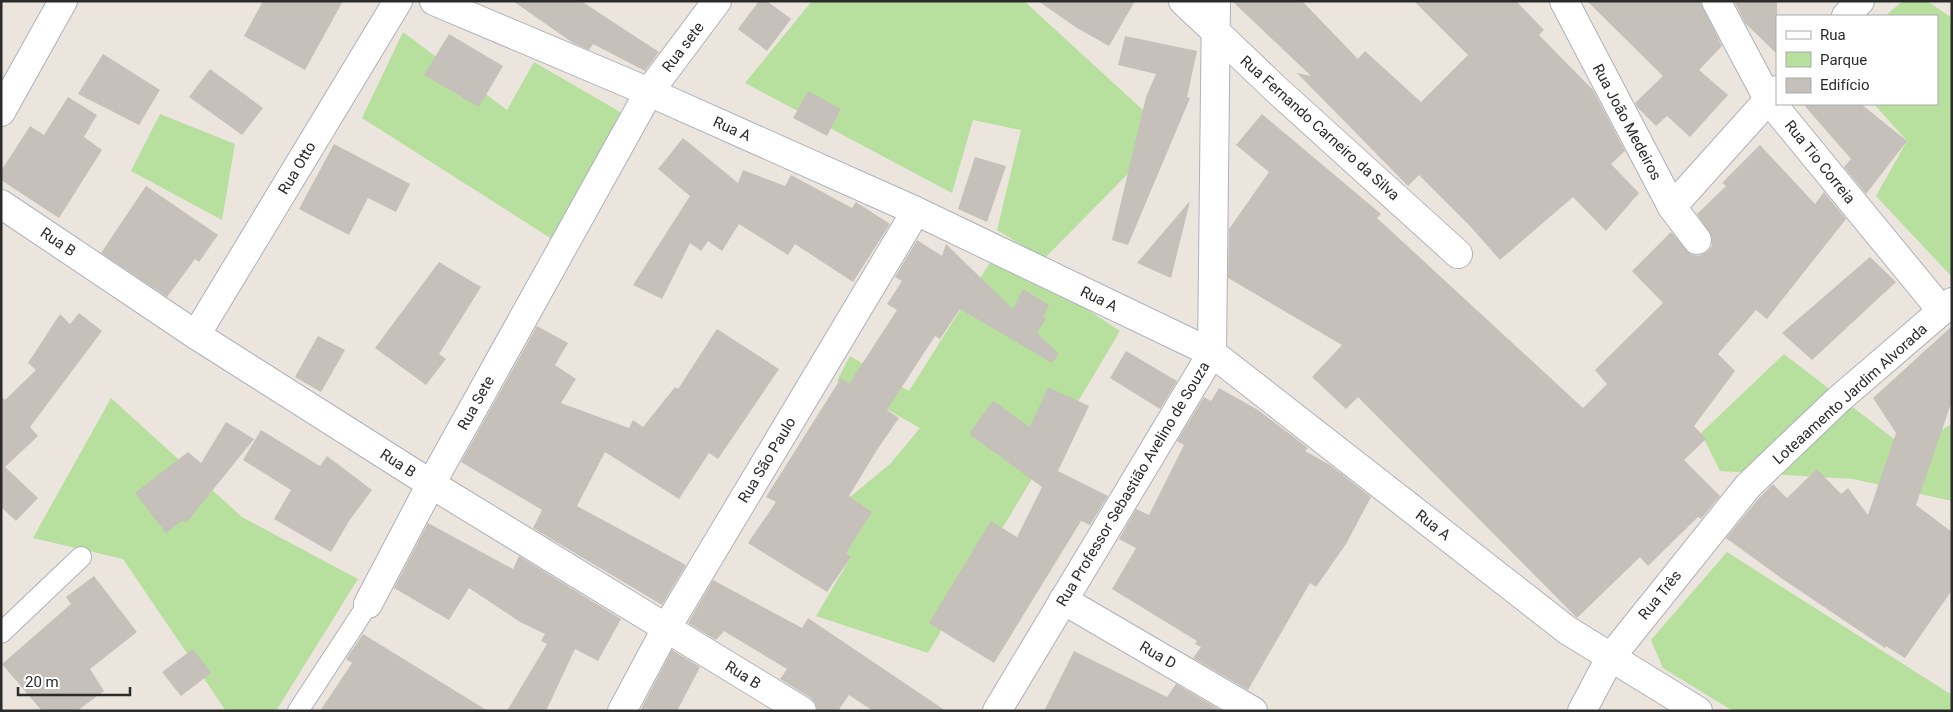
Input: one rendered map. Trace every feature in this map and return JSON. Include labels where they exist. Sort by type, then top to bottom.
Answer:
[{"type":"street","points":[[1,112],[63,1]]},
{"type":"street","name":"Rua Otto","points":[[196,335],[398,1]]},
{"type":"street","name":"Rua A","points":[[434,1],[649,92],[916,211],[1212,353],[1567,630],[1698,711]]},
{"type":"street","name":"Rua sete","points":[[649,92],[717,1]]},
{"type":"street","name":"Rua Fernando Carneiro da Silva","points":[[1182,1],[1458,254]]},
{"type":"street","name":"Rua Professor Sebastião Avelino de Souza","points":[[997,711],[1212,353],[1216,1]]},
{"type":"street","name":"Rua João Medeiros","points":[[1564,1],[1672,207],[1698,240]]},
{"type":"street","name":"Rua Tio Correia","points":[[1716,1],[1772,95]]},
{"type":"street","points":[[1847,15],[1860,1]]},
{"type":"street","name":"Rua Sete","points":[[368,604],[431,484],[649,92]]},
{"type":"street","points":[[1672,207],[1772,95]]},
{"type":"street","name":"Rua Tio Correia","points":[[1780,105],[1947,306]]},
{"type":"street","name":"Rua B","points":[[1,204],[196,335],[431,484],[802,711]]},
{"type":"street","name":"Rua São Paulo","points":[[622,711],[667,627],[916,211]]},
{"type":"street","name":"Loteaamento Jardim Alvorada","points":[[1748,486],[1838,400],[1947,306]]},
{"type":"street","name":"Rua Três","points":[[1582,711],[1610,658],[1748,486]]},
{"type":"street","name":"Rua D","points":[[1063,600],[1253,711]]},
{"type":"lane","points":[[1,633],[81,557]]},
{"type":"lane","name":"Rua Sete","points":[[298,711],[368,604]]},
{"type":"green space","points":[[812,1],[1024,1],[1168,133],[1044,259],[997,230],[1021,130],[973,120],[952,193],[745,83]]},
{"type":"green space","points":[[1903,1],[1927,1],[1952,18],[1952,277],[1876,196],[1907,141],[1875,105],[1938,105],[1938,15],[1886,15]]},
{"type":"green space","points":[[403,32],[507,110],[534,62],[627,116],[552,239],[362,118]]},
{"type":"green space","points":[[160,114],[235,144],[222,220],[131,171]]},
{"type":"green space","points":[[998,250],[1120,331],[928,653],[816,616],[851,557],[803,524],[850,497],[891,463],[920,428],[837,381],[850,356],[909,391]]},
{"type":"green space","points":[[1784,354],[1907,449],[1952,424],[1952,501],[1853,479],[1720,471],[1701,433]]},
{"type":"green space","points":[[111,398],[242,517],[358,579],[276,711],[226,711],[123,559],[33,538]]},
{"type":"green space","points":[[1727,552],[1952,695],[1952,711],[1733,711],[1663,668],[1651,640]]},
{"type":"building","points":[[263,1],[343,1],[305,70],[244,36]]},
{"type":"building","points":[[513,1],[581,1],[659,52],[645,71],[593,44],[589,50],[573,43]]},
{"type":"building","points":[[759,1],[767,1],[791,19],[767,51],[738,29]]},
{"type":"building","points":[[1038,1],[1135,1],[1109,46],[1077,28]]},
{"type":"building","points":[[1232,1],[1302,1],[1358,59],[1365,51],[1421,102],[1468,55],[1414,1],[1516,1],[1544,30],[1539,35],[1593,90],[1625,151],[1611,164],[1639,193],[1606,231],[1573,197],[1500,260],[1469,225],[1419,175],[1408,186],[1297,73],[1311,76]]},
{"type":"building","points":[[1587,1],[1700,1],[1722,46],[1699,70],[1728,95],[1690,137],[1667,116],[1656,126],[1638,108],[1635,103],[1663,76]]},
{"type":"building","points":[[1734,1],[1777,1],[1776,53],[1745,23]]},
{"type":"building","points":[[449,34],[503,66],[479,107],[424,75]]},
{"type":"building","points":[[1125,36],[1197,51],[1187,97],[1190,98],[1128,245],[1112,240],[1146,97],[1156,74],[1118,65]]},
{"type":"building","points":[[103,54],[160,90],[139,125],[78,94]]},
{"type":"building","points":[[210,69],[263,108],[242,135],[189,97]]},
{"type":"building","points":[[808,91],[841,109],[827,136],[793,118]]},
{"type":"building","points":[[68,97],[97,115],[84,137],[102,150],[59,218],[1,180],[1,171],[30,126],[44,135]]},
{"type":"building","points":[[1804,105],[1862,105],[1907,141],[1866,194],[1844,167],[1851,159]]},
{"type":"building","points":[[1262,114],[1381,214],[1377,218],[1583,408],[1607,384],[1595,370],[1663,303],[1632,271],[1671,232],[1691,254],[1698,256],[1707,252],[1712,246],[1712,238],[1697,214],[1726,186],[1722,183],[1760,145],[1815,204],[1824,192],[1846,219],[1767,319],[1756,310],[1718,354],[1735,371],[1694,426],[1706,439],[1684,460],[1720,496],[1701,519],[1698,517],[1648,566],[1640,557],[1577,618],[1358,397],[1346,409],[1312,377],[1342,345],[1228,278],[1229,229],[1269,172],[1236,145]]},
{"type":"building","points":[[683,138],[738,183],[743,170],[785,186],[791,175],[852,208],[856,202],[890,224],[853,282],[795,244],[788,255],[739,224],[722,251],[708,241],[701,251],[690,243],[662,299],[633,285],[690,196],[658,169]]},
{"type":"building","points":[[334,144],[410,184],[396,212],[368,198],[349,235],[299,209]]},
{"type":"building","points":[[975,157],[1006,166],[987,222],[958,209]]},
{"type":"building","points":[[146,186],[218,235],[199,262],[195,259],[167,297],[101,253]]},
{"type":"building","points":[[1190,201],[1171,278],[1137,263]]},
{"type":"building","points":[[917,240],[942,256],[946,244],[1013,309],[1023,289],[1049,305],[1043,318],[1046,319],[1037,333],[1059,354],[1052,363],[960,309],[940,339],[935,336],[887,410],[899,418],[849,496],[872,512],[846,553],[851,557],[827,592],[748,543],[776,502],[766,497],[841,378],[849,384],[897,310],[887,304],[902,281],[895,277]]},
{"type":"building","points":[[1870,257],[1896,282],[1812,360],[1782,333]]},
{"type":"building","points":[[439,262],[481,287],[439,354],[446,359],[426,385],[375,348]]},
{"type":"building","points":[[79,313],[102,331],[30,427],[38,436],[5,467],[38,498],[16,521],[1,507],[1,396],[5,400],[36,370],[28,363],[60,314],[70,324]]},
{"type":"building","points":[[537,326],[568,343],[555,365],[576,379],[561,403],[629,428],[633,420],[643,427],[675,387],[678,389],[717,329],[779,369],[718,459],[709,453],[679,499],[605,452],[577,506],[686,565],[662,605],[533,528],[542,510],[461,462]]},
{"type":"building","points":[[1952,326],[1952,401],[1916,505],[1952,532],[1952,590],[1905,658],[1886,646],[1885,648],[1781,578],[1726,538],[1773,484],[1787,498],[1817,469],[1841,494],[1848,488],[1868,515],[1896,433],[1873,398]]},
{"type":"building","points":[[318,336],[345,350],[321,392],[295,377]]},
{"type":"building","points":[[1126,351],[1177,381],[1160,409],[1110,378]]},
{"type":"building","points":[[1048,387],[1089,406],[1058,471],[1108,496],[1090,525],[1081,521],[994,663],[929,623],[991,521],[1017,537],[1042,487],[969,434],[993,401],[1030,427]]},
{"type":"building","points":[[1219,388],[1258,410],[1308,448],[1305,451],[1330,465],[1371,497],[1346,544],[1316,587],[1310,583],[1248,690],[1193,658],[1201,647],[1195,644],[1197,641],[1112,589],[1136,548],[1119,539],[1136,509],[1149,515],[1184,445],[1177,441],[1204,397],[1211,401]]},
{"type":"building","points":[[226,422],[254,439],[186,523],[183,520],[166,533],[135,493],[188,452],[201,463]]},
{"type":"building","points":[[261,430],[320,466],[327,456],[372,490],[349,521],[331,552],[274,519],[291,490],[243,460]]},
{"type":"building","points":[[428,523],[513,569],[519,556],[621,619],[598,661],[575,649],[546,711],[507,711],[547,644],[541,641],[545,634],[520,622],[469,588],[449,620],[394,588]]},
{"type":"building","points":[[94,576],[137,632],[90,669],[104,691],[77,711],[42,711],[2,664],[71,604],[66,597]]},
{"type":"building","points":[[713,580],[802,628],[808,618],[946,711],[873,711],[849,695],[838,711],[818,711],[811,698],[780,679],[787,669],[724,631],[716,640],[688,623]]},
{"type":"building","points":[[363,634],[488,711],[320,711],[352,663],[346,659]]},
{"type":"building","points":[[193,649],[211,673],[181,696],[162,672]]},
{"type":"building","points":[[672,650],[700,667],[677,711],[640,711]]},
{"type":"building","points":[[1074,651],[1167,697],[1176,684],[1222,711],[1044,711]]}]
